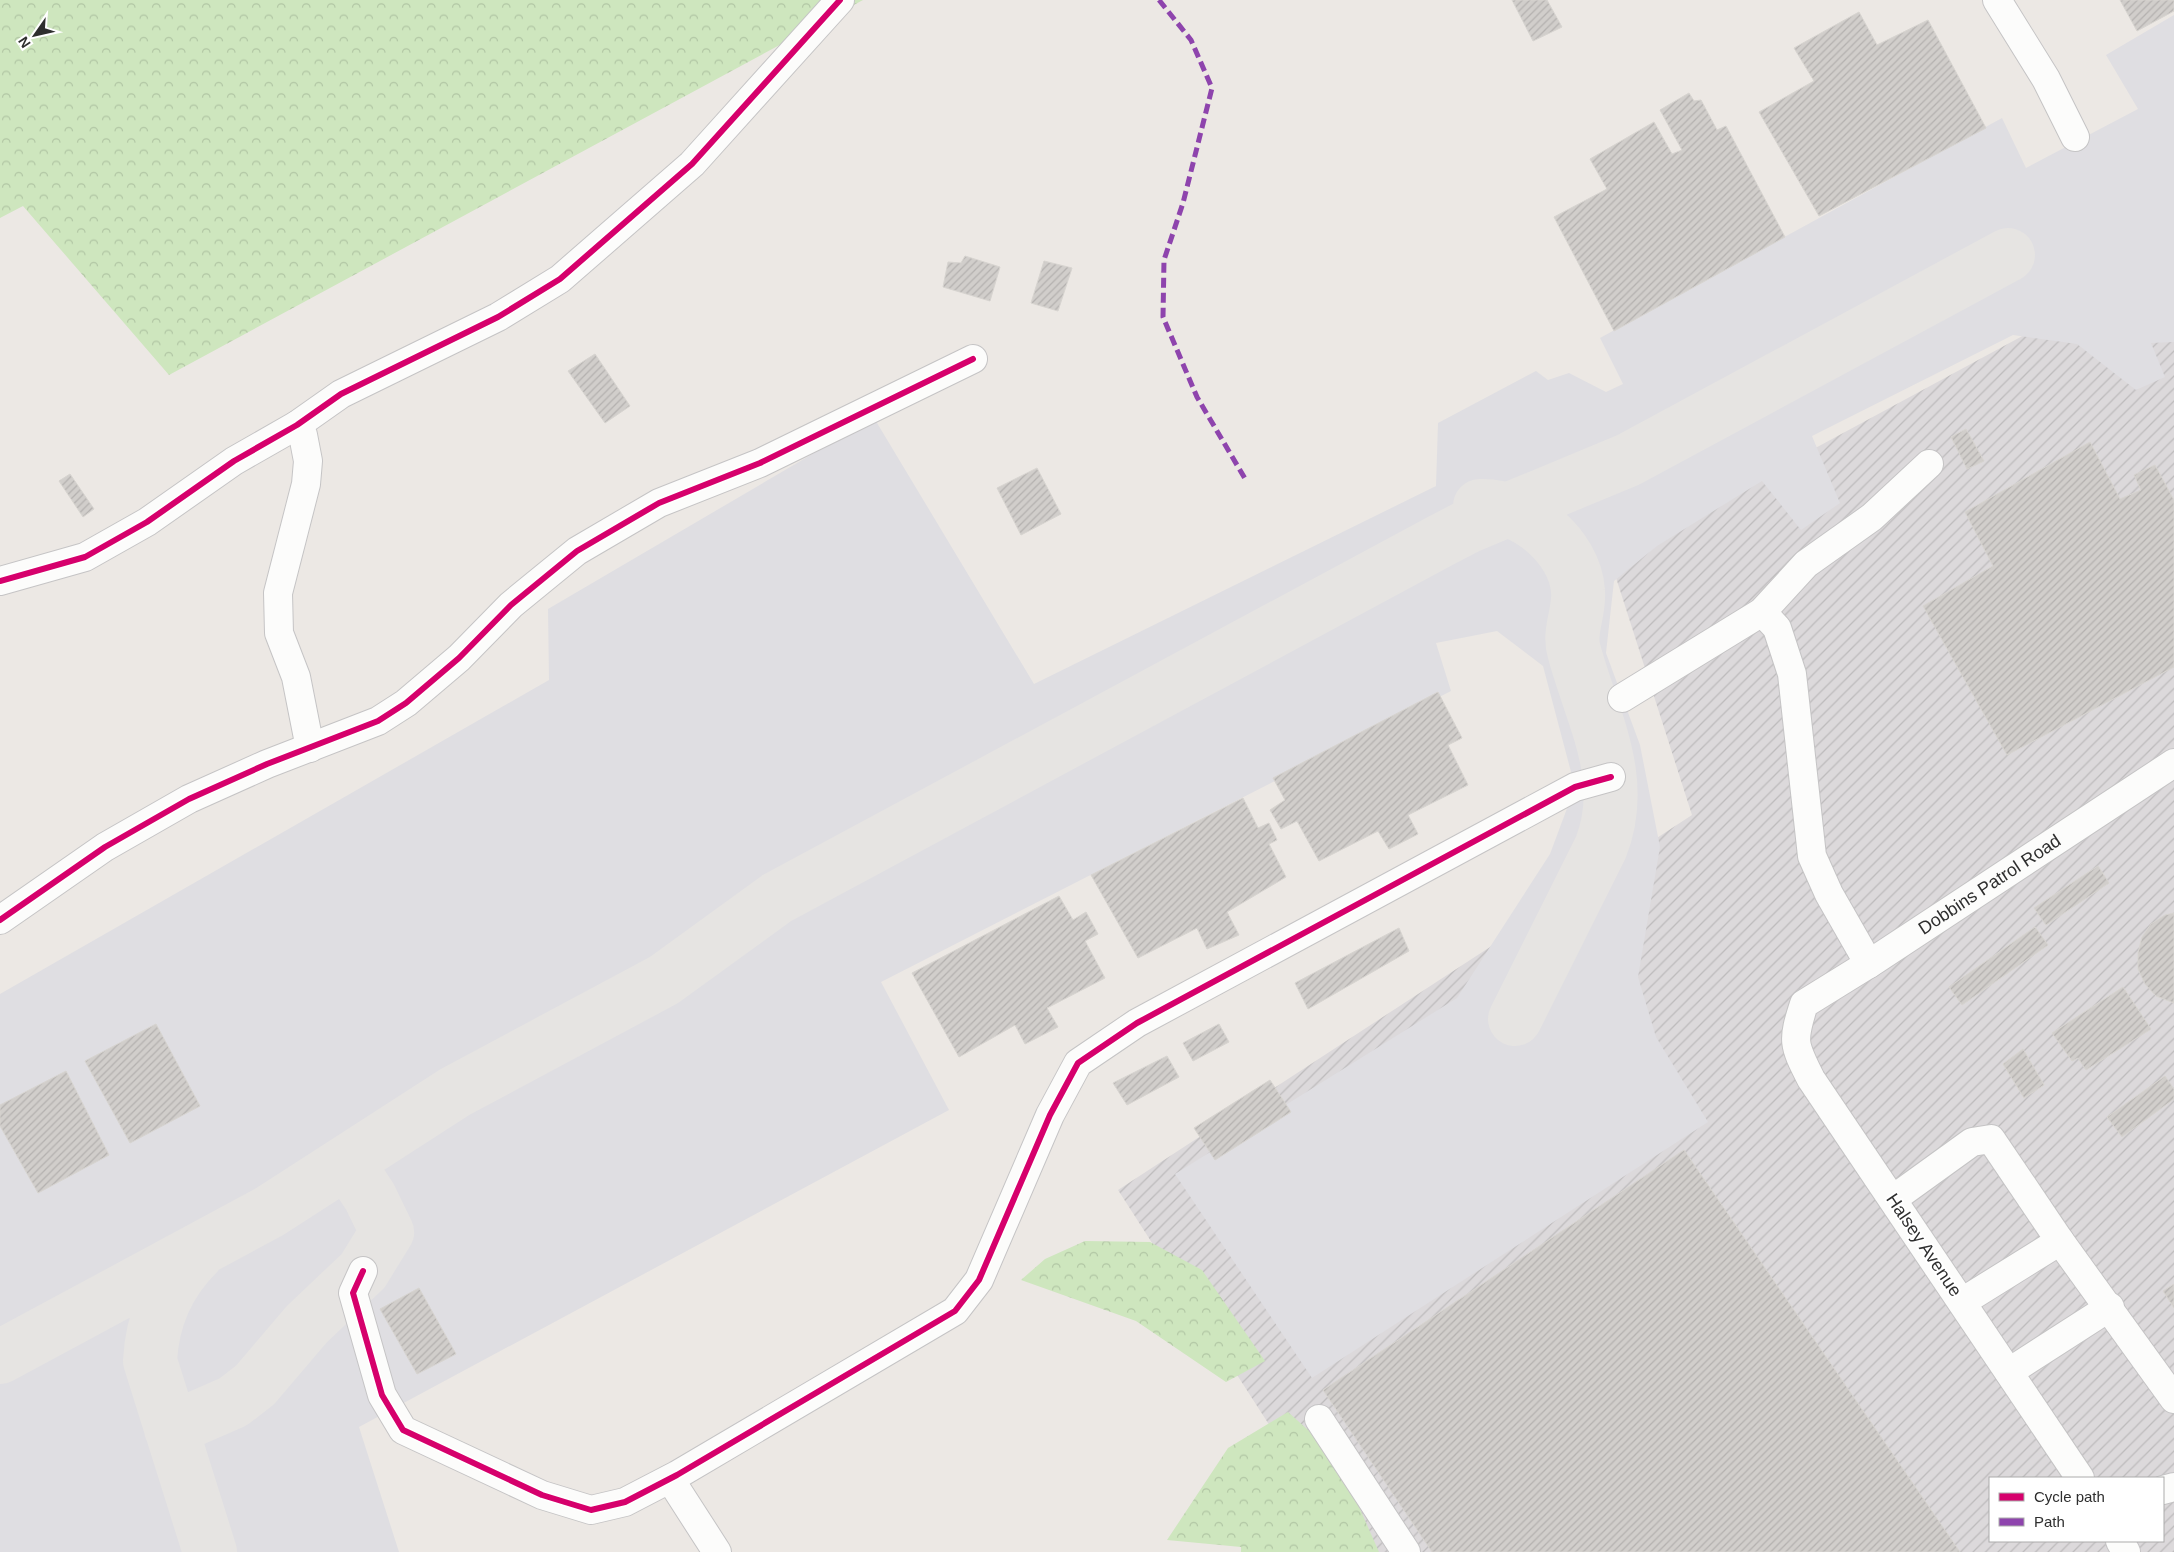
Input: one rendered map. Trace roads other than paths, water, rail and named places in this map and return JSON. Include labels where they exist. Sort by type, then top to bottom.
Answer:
[{"type":"street","points":[[0,580],[85,557],[147,522],[234,461],[297,425],[341,394],[498,317],[560,279],[692,164],[840,0]]},
{"type":"street","points":[[1997,0],[2046,79],[2075,137]]},
{"type":"street","points":[[0,920],[105,847],[189,799],[378,721],[406,703],[459,658],[511,606],[577,551],[659,503],[760,463],[973,359]]},
{"type":"street","points":[[297,425],[302,435],[308,461],[306,484],[278,593],[279,633],[296,677],[310,748]]},
{"type":"street","points":[[1622,698],[1762,612],[1806,564],[1872,517],[1929,464]]},
{"type":"street","points":[[1762,612],[1777,628],[1792,674],[1812,856],[1829,894],[1869,964]]},
{"type":"street","name":"Dobbins Patrol Road","points":[[1804,1004],[1869,964],[2174,763]]},
{"type":"street","points":[[363,1271],[353,1293],[382,1395],[403,1430],[542,1495],[592,1510],[625,1502],[670,1479],[955,1311],[979,1280],[1050,1114],[1078,1063],[1137,1023],[1357,903],[1575,787],[1611,777]]},
{"type":"street","name":"Halsey Avenue","points":[[1804,1004],[1795,1034],[1798,1054],[1811,1079],[2079,1477]]},
{"type":"street","points":[[1893,1199],[1972,1142],[1991,1139],[2060,1241],[2110,1307],[2174,1399]]},
{"type":"street","points":[[1962,1302],[2060,1241]]},
{"type":"street","points":[[2009,1372],[2110,1307]]},
{"type":"street","points":[[1319,1419],[1406,1552]]},
{"type":"street","points":[[670,1479],[717,1552]]}]
